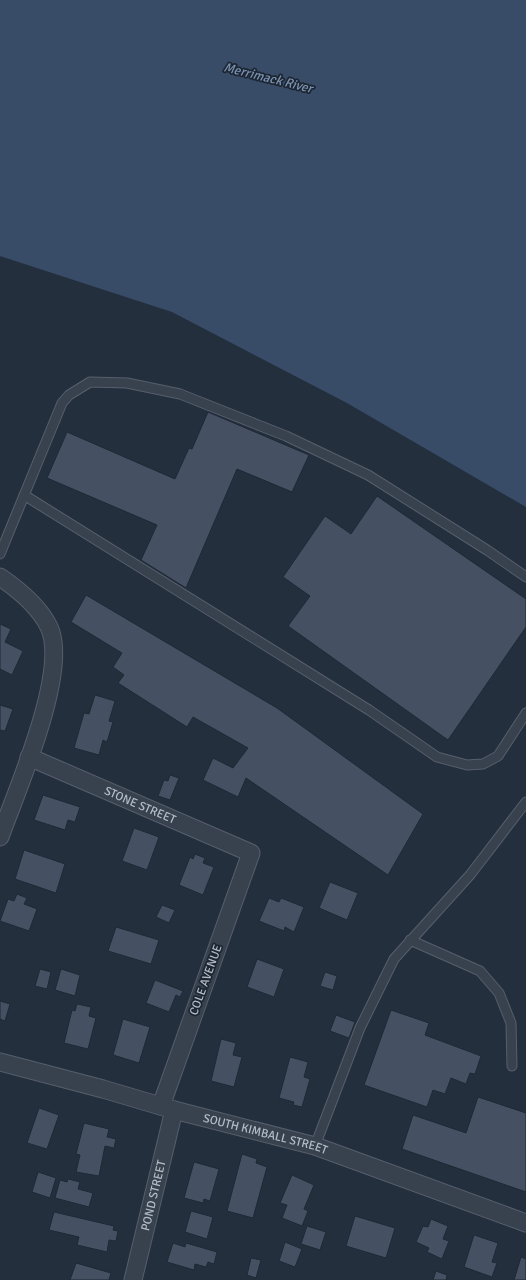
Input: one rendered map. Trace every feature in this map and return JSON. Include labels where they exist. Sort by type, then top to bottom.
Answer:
[{"type":"street","points":[[0,577],[30,601],[49,627],[54,653],[44,717],[0,837]]},
{"type":"street","name":"STONE STREET","points":[[29,757],[251,853]]},
{"type":"street","name":"COLE AVENUE","points":[[168,1108],[251,853]]},
{"type":"street","name":"SOUTH KIMBALL STREET","points":[[0,1062],[315,1146],[526,1223]]},
{"type":"street","name":"POND STREET","points":[[133,1280],[168,1108]]},
{"type":"lane","points":[[0,554],[62,403],[65,399],[90,382],[127,383],[180,394],[286,436],[368,475],[488,550],[526,577]]},
{"type":"lane","points":[[24,496],[369,710],[437,757],[467,765],[483,764],[498,756],[526,713]]},
{"type":"lane","points":[[315,1146],[360,1028],[394,959],[470,875],[526,802]]},
{"type":"lane","points":[[410,940],[480,971],[499,993],[511,1023],[512,1066]]},
{"type":"water","name":"Merrimack River","points":[[0,0],[526,0],[526,507],[347,403],[172,312],[0,256]]},
{"type":"building","points":[[208,412],[309,455],[292,492],[237,469],[186,588],[141,560],[157,525],[47,478],[67,432],[175,479],[189,448],[192,449]]},
{"type":"building","points":[[377,496],[526,599],[526,627],[448,740],[288,626],[310,596],[283,577],[325,516],[351,534]]},
{"type":"building","points":[[86,595],[277,708],[423,814],[388,875],[246,778],[238,797],[203,780],[213,758],[233,768],[248,748],[193,717],[187,727],[118,683],[124,675],[113,667],[122,653],[71,622]]},
{"type":"building","points":[[0,624],[11,629],[5,642],[23,651],[12,675],[0,669]]},
{"type":"building","points":[[95,695],[115,701],[109,721],[113,722],[107,742],[103,740],[99,755],[74,748],[84,713],[89,714]]},
{"type":"building","points":[[0,705],[13,709],[5,731],[0,730]]},
{"type":"building","points":[[170,775],[179,778],[170,800],[158,796],[164,780],[168,781]]},
{"type":"building","points":[[43,795],[80,807],[75,822],[68,820],[65,830],[34,820]]},
{"type":"building","points":[[134,828],[159,837],[147,870],[122,861]]},
{"type":"building","points":[[24,850],[65,864],[56,893],[15,879]]},
{"type":"building","points":[[195,854],[205,858],[203,863],[214,867],[203,895],[179,885],[190,857],[193,859]]},
{"type":"building","points":[[330,882],[358,893],[347,920],[319,908]]},
{"type":"building","points":[[17,894],[27,898],[24,904],[37,909],[29,931],[0,921],[8,899],[14,901]]},
{"type":"building","points":[[269,898],[279,902],[281,898],[304,907],[294,932],[285,927],[284,931],[259,921]]},
{"type":"building","points":[[162,905],[175,910],[169,923],[156,917]]},
{"type":"building","points":[[116,927],[159,940],[151,964],[108,951]]},
{"type":"building","points":[[257,959],[284,969],[274,997],[247,987]]},
{"type":"building","points":[[40,969],[51,972],[47,989],[35,986]]},
{"type":"building","points":[[61,969],[80,975],[75,996],[55,990]]},
{"type":"building","points":[[325,972],[337,976],[333,990],[320,986]]},
{"type":"building","points":[[155,980],[183,991],[180,997],[176,995],[169,1012],[146,1003]]},
{"type":"building","points":[[0,1001],[10,1004],[5,1021],[0,1019]]},
{"type":"building","points":[[77,1004],[91,1007],[89,1016],[96,1018],[88,1049],[64,1043],[72,1010],[75,1011]]},
{"type":"building","points":[[391,1010],[429,1023],[425,1035],[481,1056],[475,1074],[470,1073],[466,1084],[451,1078],[445,1094],[433,1090],[427,1107],[364,1085]]},
{"type":"building","points":[[336,1015],[355,1022],[349,1038],[330,1031]]},
{"type":"building","points":[[123,1019],[150,1027],[139,1063],[113,1055]]},
{"type":"building","points":[[221,1039],[236,1043],[233,1055],[242,1057],[234,1087],[211,1081]]},
{"type":"building","points":[[290,1057],[308,1062],[304,1077],[310,1079],[302,1107],[293,1105],[294,1102],[279,1098]]},
{"type":"building","points":[[478,1097],[526,1113],[526,1192],[402,1149],[413,1115],[466,1133]]},
{"type":"building","points":[[39,1108],[59,1115],[47,1149],[27,1143]]},
{"type":"building","points":[[84,1123],[109,1129],[107,1137],[116,1139],[114,1148],[105,1146],[99,1176],[76,1172],[80,1155],[76,1154]]},
{"type":"building","points":[[242,1154],[257,1159],[256,1163],[267,1167],[253,1218],[227,1211]]},
{"type":"building","points":[[194,1162],[219,1169],[210,1201],[204,1199],[203,1203],[184,1198]]},
{"type":"building","points":[[38,1172],[56,1178],[50,1198],[32,1192]]},
{"type":"building","points":[[292,1175],[314,1185],[304,1209],[308,1211],[302,1226],[282,1218],[287,1205],[280,1203]]},
{"type":"building","points":[[68,1179],[80,1182],[78,1189],[93,1193],[89,1207],[55,1198],[60,1180],[67,1182]]},
{"type":"building","points":[[191,1211],[213,1217],[207,1239],[185,1232]]},
{"type":"building","points":[[54,1212],[114,1226],[113,1230],[118,1231],[116,1241],[109,1240],[107,1252],[77,1245],[79,1237],[49,1230]]},
{"type":"building","points":[[355,1216],[395,1228],[386,1258],[346,1246]]},
{"type":"building","points":[[431,1219],[448,1226],[443,1239],[449,1241],[442,1259],[427,1252],[429,1248],[416,1242],[423,1226],[428,1227]]},
{"type":"building","points":[[307,1226],[326,1232],[320,1250],[301,1244]]},
{"type":"building","points":[[474,1235],[498,1243],[492,1262],[497,1263],[492,1277],[464,1267]]},
{"type":"building","points":[[285,1242],[302,1249],[295,1267],[279,1261]]},
{"type":"building","points":[[173,1243],[185,1247],[186,1243],[217,1252],[214,1264],[208,1262],[206,1267],[195,1264],[194,1270],[167,1262]]},
{"type":"building","points":[[521,1257],[526,1259],[526,1280],[514,1280]]},
{"type":"building","points":[[251,1258],[261,1260],[256,1278],[247,1275]]},
{"type":"building","points":[[76,1263],[111,1273],[109,1280],[70,1280]]},
{"type":"building","points":[[436,1271],[447,1275],[446,1280],[433,1280]]}]
